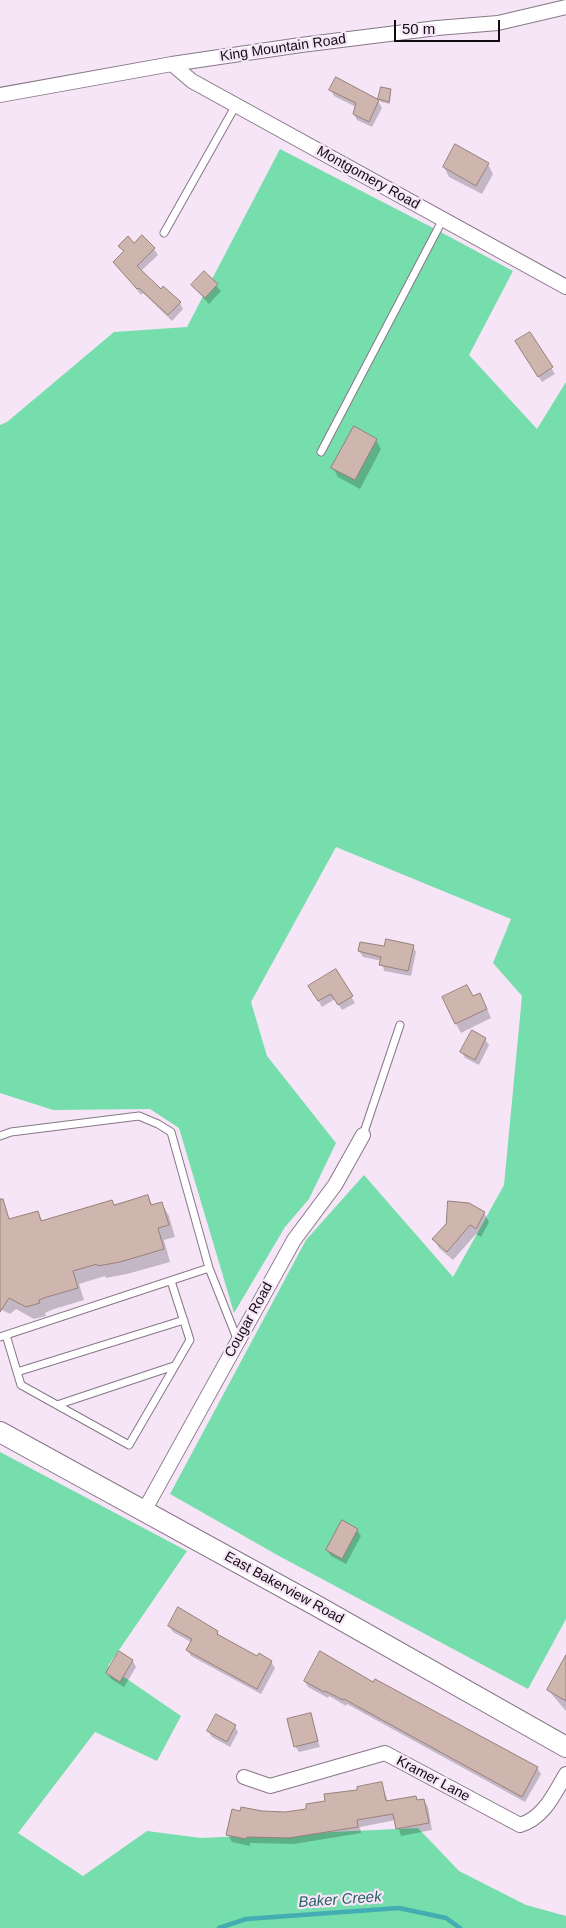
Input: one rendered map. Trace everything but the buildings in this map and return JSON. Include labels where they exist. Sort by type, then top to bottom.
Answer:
[{"type":"main road","name":"East Bakerview Road","points":[[0,1432],[566,1747]]},
{"type":"street","name":"King Mountain Road","points":[[0,95],[172,64],[338,40],[498,23],[566,7]]},
{"type":"street","name":"Montgomery Road","points":[[172,64],[192,81],[566,287]]},
{"type":"street","name":"Cougar Road","points":[[144,1511],[294,1240],[335,1185],[363,1135]]},
{"type":"street","name":"Kramer Lane","points":[[244,1777],[270,1786],[385,1753],[520,1825],[533,1821],[545,1808],[566,1774]]},
{"type":"lane","points":[[164,233],[236,105]]},
{"type":"lane","points":[[321,452],[444,219]]},
{"type":"lane","points":[[363,1135],[400,1024]]},
{"type":"lane","points":[[0,1136],[11,1132],[139,1116],[171,1132],[209,1268],[238,1341]]},
{"type":"lane","points":[[171,1281],[190,1340],[129,1445],[21,1385],[3,1336],[209,1268]]},
{"type":"lane","points":[[17,1372],[184,1320]]},
{"type":"lane","points":[[56,1405],[174,1366]]},
{"type":"green space","points":[[280,149],[513,271],[469,355],[537,429],[566,382],[566,1619],[528,1689],[279,1556],[170,1494],[306,1240],[364,1175],[453,1277],[504,1185],[522,996],[493,963],[511,919],[336,847],[251,1002],[267,1056],[336,1143],[309,1199],[285,1227],[234,1313],[179,1128],[150,1109],[53,1110],[0,1093],[0,425],[7,422],[114,332],[187,327]]},
{"type":"green space","points":[[0,1452],[187,1551],[108,1666],[181,1716],[157,1761],[95,1732],[18,1833],[83,1876],[147,1831],[201,1838],[418,1828],[459,1871],[526,1905],[566,1916],[566,1928],[0,1928]]},
{"type":"waterway","name":"Baker Creek","points":[[219,1928],[246,1919],[399,1908],[446,1918],[460,1928]]}]
